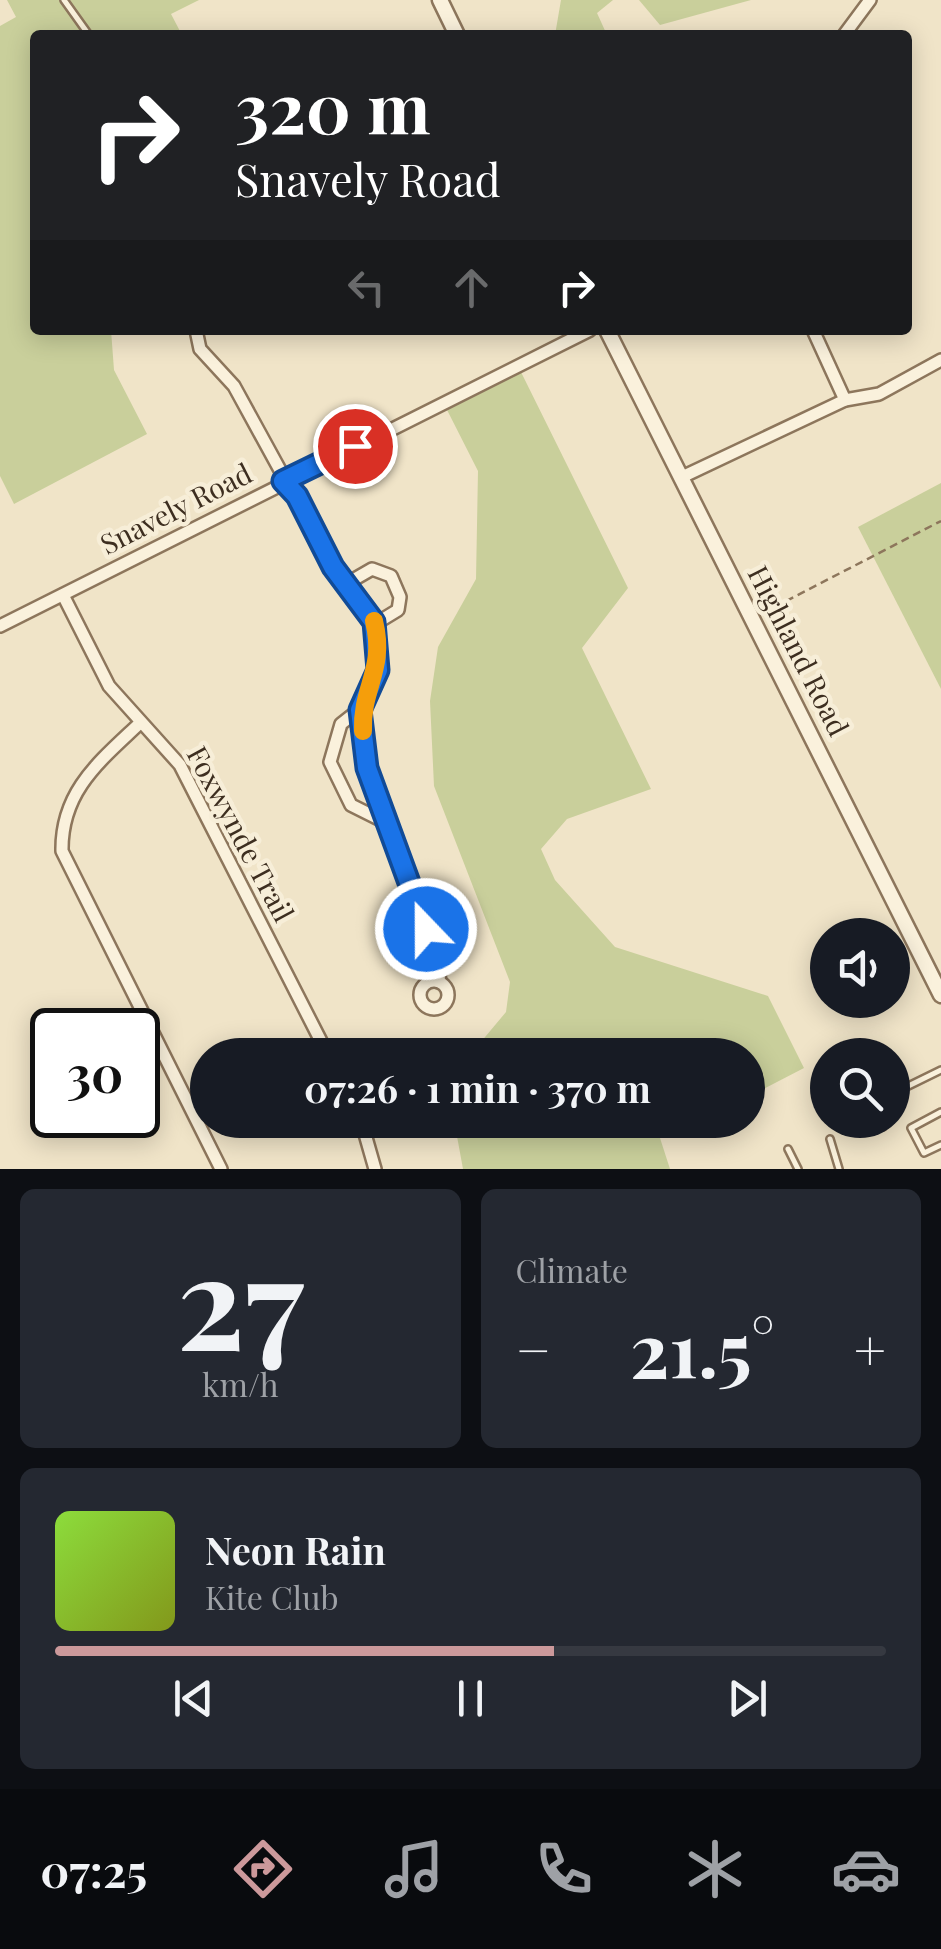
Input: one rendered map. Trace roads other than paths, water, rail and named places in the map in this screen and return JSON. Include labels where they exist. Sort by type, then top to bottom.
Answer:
[{"type":"street","points":[[440,0],[455,30]]},
{"type":"street","points":[[848,30],[870,0]]},
{"type":"street","points":[[197,335],[200,349],[234,386],[283,481],[297,496],[346,584],[374,624],[378,670],[360,710],[341,724],[330,762],[351,805],[383,821]]},
{"type":"street","name":"Snavely Road","points":[[0,626],[580,335]]},
{"type":"street","name":"Highland Road","points":[[610,335],[941,995]]},
{"type":"street","points":[[815,335],[846,400]]},
{"type":"street","points":[[682,477],[846,400],[878,394],[941,360]]},
{"type":"street","points":[[346,584],[372,569],[390,576],[400,604],[392,615],[374,624]]},
{"type":"street","name":"Foxwynde Trail","points":[[63,595],[109,686],[180,766],[319,1038]]},
{"type":"street","points":[[360,710],[367,768],[383,821],[440,965],[439,982]]},
{"type":"street","points":[[140,723],[82,778],[62,825],[62,851],[221,1169]]},
{"type":"street","points":[[367,1138],[376,1169]]},
{"type":"lane","points":[[64,0],[85,30]]},
{"type":"lane","points":[[910,1086],[941,1071]]},
{"type":"lane","points":[[941,1112],[911,1128],[924,1154],[941,1145]]},
{"type":"lane","points":[[830,1139],[840,1169]]},
{"type":"lane","points":[[788,1149],[798,1169]]}]
